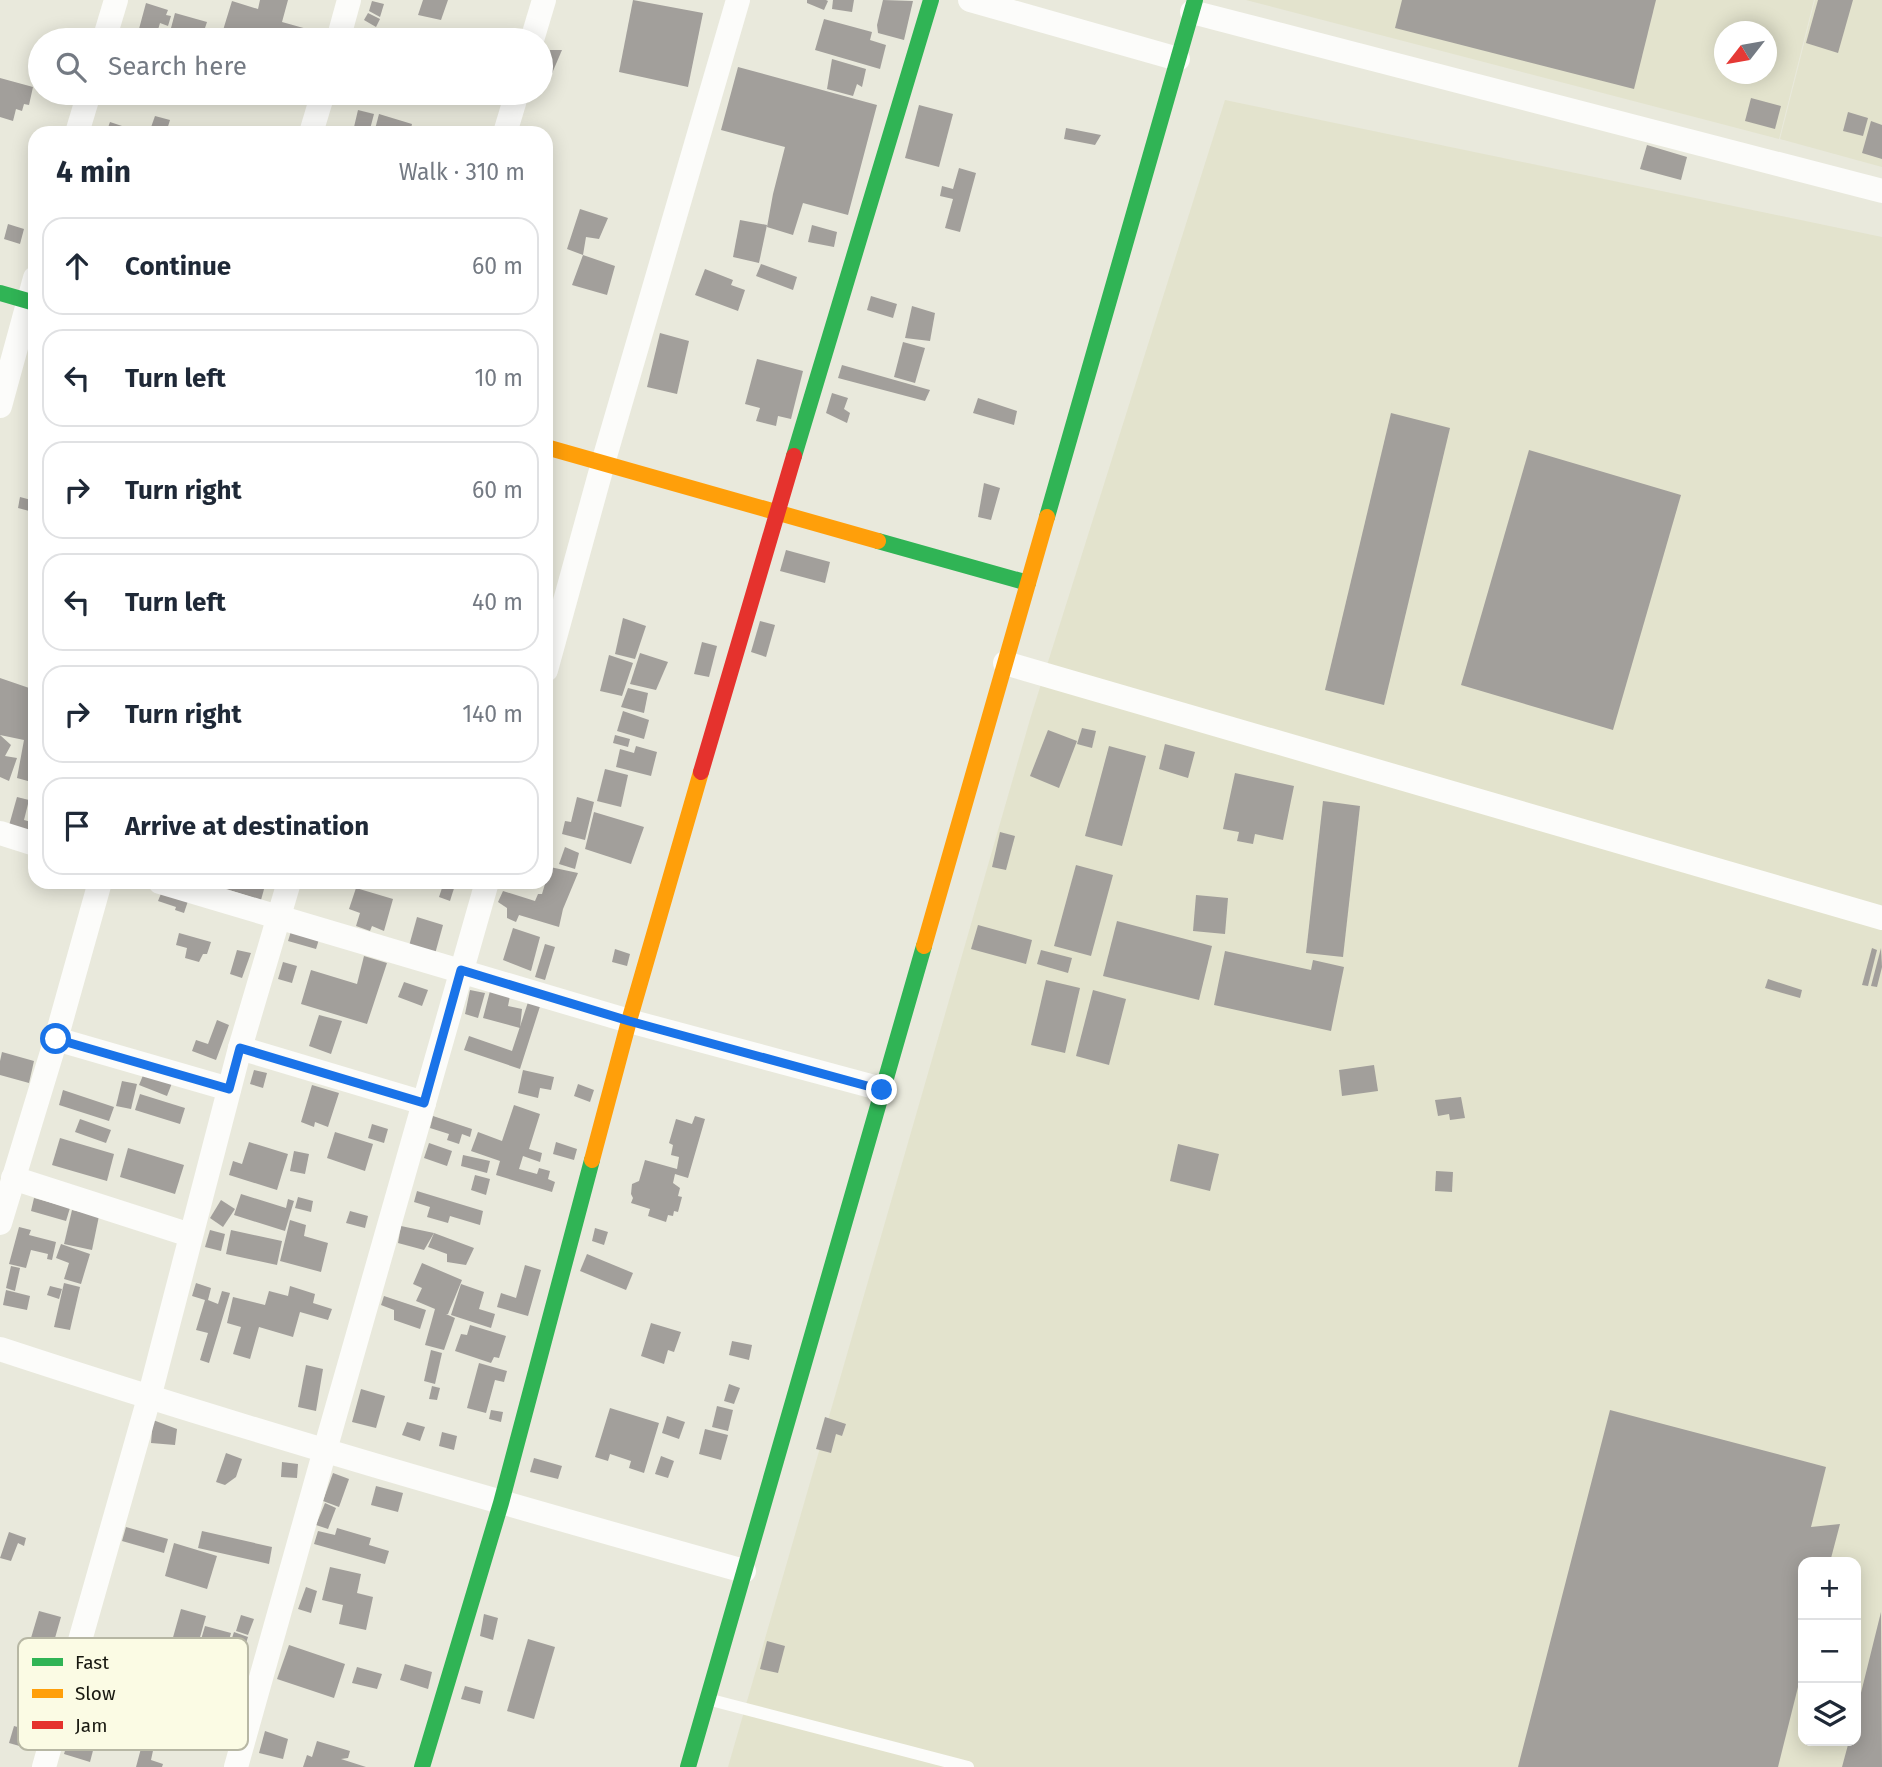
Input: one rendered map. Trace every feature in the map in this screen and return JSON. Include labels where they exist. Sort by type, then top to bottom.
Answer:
[{"type":"street","points":[[108,28],[116,0]]},
{"type":"street","points":[[341,28],[349,0]]},
{"type":"street","points":[[536,28],[544,0]]},
{"type":"street","points":[[553,645],[738,0]]},
{"type":"street","points":[[422,1767],[501,1503],[629,1021],[777,512],[931,0]]},
{"type":"street","points":[[970,0],[1178,59]]},
{"type":"street","points":[[688,1767],[1193,6],[1882,191]]},
{"type":"street","points":[[79,126],[85,105]]},
{"type":"street","points":[[313,126],[319,105]]},
{"type":"street","points":[[507,126],[513,105]]},
{"type":"street","points":[[0,293],[28,294]]},
{"type":"street","points":[[0,406],[28,311]]},
{"type":"street","points":[[553,449],[1028,583]]},
{"type":"street","points":[[1005,663],[1882,918]]},
{"type":"street","points":[[0,833],[28,842]]},
{"type":"street","points":[[0,1223],[98,889]]},
{"type":"street","points":[[183,889],[629,1021],[882,1090]]},
{"type":"street","points":[[81,1638],[149,1398],[240,1048],[287,889]]},
{"type":"street","points":[[248,1724],[485,889]]},
{"type":"street","points":[[56,1039],[229,1089]]},
{"type":"street","points":[[240,1048],[424,1103]]},
{"type":"street","points":[[13,1178],[190,1235]]},
{"type":"street","points":[[0,1349],[149,1398],[501,1503],[744,1571]]},
{"type":"street","points":[[44,1767],[49,1750]]},
{"type":"street","points":[[236,1767],[241,1750]]},
{"type":"lane","points":[[707,1699],[968,1767]]},
{"type":"shaded area","points":[[1246,0],[1814,0],[1779,139]]},
{"type":"shaded area","points":[[1815,0],[1882,0],[1882,167],[1780,139]]},
{"type":"shaded area","points":[[1225,100],[1882,237],[1882,1767],[728,1767],[1031,716]]},
{"type":"building","points":[[260,0],[288,0],[282,22],[304,28],[224,28],[232,1],[258,9]]},
{"type":"building","points":[[423,0],[448,0],[441,20],[418,15]]},
{"type":"building","points":[[633,0],[703,13],[688,87],[619,72]]},
{"type":"building","points":[[807,0],[828,1],[824,10],[807,3]]},
{"type":"building","points":[[833,0],[854,0],[852,12],[832,9]]},
{"type":"building","points":[[883,0],[913,1],[904,40],[878,33],[877,25]]},
{"type":"building","points":[[1402,0],[1656,0],[1634,89],[1395,28]]},
{"type":"building","points":[[1818,0],[1853,0],[1838,53],[1806,43]]},
{"type":"building","points":[[372,1],[384,4],[380,17],[369,11]]},
{"type":"building","points":[[146,3],[168,10],[166,15],[171,16],[168,26],[160,23],[159,28],[139,28]]},
{"type":"building","points":[[175,13],[207,22],[205,28],[171,28]]},
{"type":"building","points":[[368,13],[380,19],[376,27],[364,20]]},
{"type":"building","points":[[824,19],[872,32],[870,40],[886,45],[880,69],[815,50]]},
{"type":"building","points":[[553,50],[562,50],[553,71]]},
{"type":"building","points":[[832,59],[866,69],[862,87],[857,84],[853,96],[827,89]]},
{"type":"building","points":[[738,67],[877,105],[848,215],[803,203],[793,235],[767,227],[785,147],[721,130]]},
{"type":"building","points":[[0,78],[28,86],[28,105],[24,104],[22,111],[16,109],[13,121],[0,117]]},
{"type":"building","points":[[1751,98],[1781,106],[1775,129],[1745,121]]},
{"type":"building","points":[[919,105],[953,114],[939,167],[905,158]]},
{"type":"building","points":[[358,110],[374,114],[371,126],[354,126]]},
{"type":"building","points":[[1848,112],[1868,118],[1863,136],[1843,131]]},
{"type":"building","points":[[379,114],[412,124],[412,126],[376,126]]},
{"type":"building","points":[[155,116],[170,120],[168,126],[151,126]]},
{"type":"building","points":[[1871,121],[1882,125],[1882,159],[1862,153]]},
{"type":"building","points":[[1066,128],[1101,135],[1095,145],[1064,139]]},
{"type":"building","points":[[1647,145],[1687,157],[1681,180],[1640,169]]},
{"type":"building","points":[[959,168],[976,173],[960,232],[945,228],[953,199],[940,196],[942,186],[953,189]]},
{"type":"building","points":[[580,209],[608,218],[599,239],[586,237],[583,255],[567,249]]},
{"type":"building","points":[[740,220],[767,225],[759,263],[733,257]]},
{"type":"building","points":[[8,224],[24,229],[20,244],[4,239]]},
{"type":"building","points":[[812,225],[837,232],[834,247],[808,242]]},
{"type":"building","points":[[583,255],[615,266],[607,295],[572,285]]},
{"type":"building","points":[[761,264],[797,277],[793,290],[756,276]]},
{"type":"building","points":[[705,269],[733,280],[731,285],[745,290],[738,311],[695,295]]},
{"type":"building","points":[[871,296],[897,304],[893,318],[867,310]]},
{"type":"building","points":[[912,306],[935,313],[930,341],[905,338]]},
{"type":"building","points":[[660,333],[689,341],[677,394],[647,387]]},
{"type":"building","points":[[903,342],[925,348],[915,383],[894,377]]},
{"type":"building","points":[[757,359],[803,371],[791,419],[778,416],[776,426],[756,421],[760,408],[745,404]]},
{"type":"building","points":[[842,365],[930,390],[925,401],[838,378]]},
{"type":"building","points":[[832,393],[848,398],[844,409],[850,413],[847,423],[826,413]]},
{"type":"building","points":[[978,398],[1017,411],[1014,425],[973,413]]},
{"type":"building","points":[[1391,413],[1450,428],[1384,705],[1325,690]]},
{"type":"building","points":[[1529,450],[1681,495],[1613,730],[1461,685]]},
{"type":"building","points":[[984,483],[1000,488],[991,520],[978,517]]},
{"type":"building","points":[[20,497],[28,499],[28,511],[18,508]]},
{"type":"building","points":[[786,550],[830,562],[825,583],[780,571]]},
{"type":"building","points":[[623,618],[646,626],[635,659],[615,654]]},
{"type":"building","points":[[760,621],[775,625],[766,657],[751,652]]},
{"type":"building","points":[[702,642],[717,646],[709,677],[694,674]]},
{"type":"building","points":[[640,653],[668,662],[656,690],[630,684]]},
{"type":"building","points":[[609,655],[633,663],[622,696],[600,691]]},
{"type":"building","points":[[0,678],[28,688],[28,781],[17,778],[24,740],[0,735]]},
{"type":"building","points":[[628,688],[648,693],[644,713],[621,707]]},
{"type":"building","points":[[623,711],[649,720],[644,739],[617,731]]},
{"type":"building","points":[[1082,728],[1096,731],[1092,748],[1077,744]]},
{"type":"building","points":[[1048,730],[1077,741],[1059,788],[1030,776]]},
{"type":"building","points":[[0,735],[11,745],[5,756],[17,758],[9,781],[0,777]]},
{"type":"building","points":[[615,735],[630,739],[628,747],[613,743]]},
{"type":"building","points":[[1165,744],[1195,752],[1188,778],[1159,769]]},
{"type":"building","points":[[636,746],[657,752],[651,776],[616,767],[620,749],[634,753]]},
{"type":"building","points":[[1109,746],[1146,756],[1122,846],[1085,836]]},
{"type":"building","points":[[605,769],[628,775],[621,807],[597,801]]},
{"type":"building","points":[[1235,773],[1294,786],[1283,840],[1255,834],[1253,844],[1237,841],[1239,832],[1223,829]]},
{"type":"building","points":[[17,797],[28,800],[24,820],[28,821],[28,835],[8,829]]},
{"type":"building","points":[[577,797],[594,802],[585,840],[562,834],[565,821],[571,822]]},
{"type":"building","points":[[1323,801],[1360,806],[1343,957],[1306,953]]},
{"type":"building","points":[[594,812],[644,827],[631,864],[585,849]]},
{"type":"building","points":[[1000,832],[1015,836],[1006,870],[992,867]]},
{"type":"building","points":[[565,847],[579,853],[575,869],[559,864]]},
{"type":"building","points":[[1076,865],[1113,875],[1091,956],[1054,946]]},
{"type":"building","points":[[553,868],[578,873],[563,909],[559,927],[519,915],[516,922],[507,918],[507,908],[498,902],[503,891],[535,901],[538,894],[542,894],[543,889],[553,889]]},
{"type":"building","points":[[226,889],[264,889],[261,900]]},
{"type":"building","points":[[356,889],[393,899],[384,931],[372,926],[370,931],[356,926],[360,913],[349,909]]},
{"type":"building","points":[[442,889],[454,889],[450,901],[439,897]]},
{"type":"building","points":[[162,891],[188,901],[184,913],[158,901]]},
{"type":"building","points":[[1196,895],[1228,898],[1225,934],[1193,931]]},
{"type":"building","points":[[417,917],[443,925],[435,954],[409,946]]},
{"type":"building","points":[[1117,921],[1212,946],[1199,1000],[1103,976]]},
{"type":"building","points":[[978,925],[1032,940],[1026,964],[971,949]]},
{"type":"building","points":[[292,928],[320,936],[316,949],[288,941]]},
{"type":"building","points":[[513,928],[540,937],[531,971],[503,960]]},
{"type":"building","points":[[179,933],[211,942],[207,954],[203,954],[199,962],[185,958],[187,948],[176,945]]},
{"type":"building","points":[[545,944],[555,947],[545,980],[535,977]]},
{"type":"building","points":[[1872,948],[1877,950],[1868,986],[1862,985]]},
{"type":"building","points":[[1881,948],[1882,967],[1877,987],[1871,986]]},
{"type":"building","points":[[615,949],[630,954],[627,966],[612,962]]},
{"type":"building","points":[[237,950],[251,953],[242,978],[230,974]]},
{"type":"building","points":[[1041,950],[1072,958],[1068,973],[1037,964]]},
{"type":"building","points":[[1225,951],[1311,970],[1313,960],[1344,967],[1331,1031],[1214,1005]]},
{"type":"building","points":[[364,956],[387,963],[367,1024],[301,1004],[311,970],[357,984]]},
{"type":"building","points":[[283,962],[297,966],[292,983],[278,979]]},
{"type":"building","points":[[1768,979],[1802,990],[1800,998],[1765,988]]},
{"type":"building","points":[[1046,980],[1080,988],[1065,1053],[1031,1045]]},
{"type":"building","points":[[404,982],[428,990],[422,1006],[398,997]]},
{"type":"building","points":[[470,990],[485,993],[478,1018],[465,1014]]},
{"type":"building","points":[[1093,990],[1126,999],[1109,1065],[1076,1056]]},
{"type":"building","points":[[490,991],[510,996],[508,1006],[522,1009],[520,1028],[483,1018]]},
{"type":"building","points":[[531,993],[543,997],[520,1069],[464,1050],[469,1036],[512,1051]]},
{"type":"building","points":[[319,1015],[342,1021],[331,1054],[309,1046]]},
{"type":"building","points":[[217,1020],[229,1025],[216,1060],[192,1051],[196,1040],[208,1044]]},
{"type":"building","points":[[2,1052],[34,1061],[29,1083],[0,1075]]},
{"type":"building","points":[[1374,1065],[1378,1091],[1342,1096],[1339,1070]]},
{"type":"building","points":[[254,1070],[267,1073],[263,1088],[250,1084]]},
{"type":"building","points":[[523,1070],[554,1077],[551,1090],[540,1088],[538,1098],[518,1093]]},
{"type":"building","points":[[144,1073],[172,1083],[167,1096],[139,1085]]},
{"type":"building","points":[[122,1081],[137,1084],[131,1109],[116,1106]]},
{"type":"building","points":[[578,1084],[594,1090],[590,1102],[574,1096]]},
{"type":"building","points":[[312,1085],[339,1093],[328,1127],[315,1122],[314,1127],[301,1122]]},
{"type":"building","points":[[63,1090],[114,1107],[109,1121],[59,1105]]},
{"type":"building","points":[[140,1094],[185,1108],[180,1124],[135,1110]]},
{"type":"building","points":[[1461,1097],[1465,1118],[1450,1120],[1449,1114],[1438,1116],[1435,1100]]},
{"type":"building","points":[[514,1105],[540,1114],[529,1149],[542,1153],[540,1162],[523,1156],[519,1169],[537,1174],[539,1168],[550,1171],[548,1179],[555,1182],[552,1192],[496,1175],[500,1161],[471,1151],[478,1132],[502,1141]]},
{"type":"building","points":[[433,1116],[472,1129],[470,1137],[462,1134],[459,1144],[447,1140],[449,1134],[430,1128]]},
{"type":"building","points":[[695,1116],[705,1119],[688,1178],[675,1174],[673,1183],[680,1188],[678,1196],[682,1197],[678,1212],[674,1211],[673,1216],[668,1215],[666,1222],[648,1216],[650,1209],[631,1203],[632,1184],[639,1181],[645,1160],[677,1169],[679,1157],[671,1155],[673,1145],[669,1143],[676,1119],[692,1124]]},
{"type":"building","points":[[80,1119],[111,1130],[106,1143],[75,1132]]},
{"type":"building","points":[[372,1124],[388,1129],[384,1143],[368,1138]]},
{"type":"building","points":[[335,1132],[373,1144],[365,1171],[327,1158]]},
{"type":"building","points":[[60,1138],[114,1154],[107,1181],[52,1165]]},
{"type":"building","points":[[249,1142],[288,1154],[277,1190],[229,1175],[233,1161],[242,1164]]},
{"type":"building","points":[[556,1142],[577,1149],[574,1160],[553,1154]]},
{"type":"building","points":[[429,1143],[452,1151],[447,1166],[424,1158]]},
{"type":"building","points":[[1178,1144],[1219,1154],[1210,1191],[1170,1181]]},
{"type":"building","points":[[128,1148],[184,1165],[175,1194],[120,1177]]},
{"type":"building","points":[[294,1151],[309,1154],[305,1174],[290,1171]]},
{"type":"building","points":[[463,1155],[490,1161],[487,1173],[461,1166]]},
{"type":"building","points":[[1436,1171],[1453,1172],[1452,1192],[1435,1191]]},
{"type":"building","points":[[475,1175],[490,1179],[486,1195],[471,1190]]},
{"type":"building","points":[[417,1191],[483,1211],[480,1225],[450,1216],[448,1223],[427,1217],[430,1207],[414,1202]]},
{"type":"building","points":[[241,1194],[286,1208],[288,1199],[294,1201],[285,1231],[234,1215]]},
{"type":"building","points":[[298,1197],[313,1201],[311,1212],[295,1208]]},
{"type":"building","points":[[34,1198],[70,1208],[66,1221],[31,1211]]},
{"type":"building","points":[[221,1200],[235,1209],[223,1227],[210,1218]]},
{"type":"building","points":[[72,1210],[99,1216],[92,1250],[64,1244]]},
{"type":"building","points":[[350,1211],[368,1216],[365,1228],[346,1223]]},
{"type":"building","points":[[290,1220],[306,1225],[304,1236],[328,1243],[321,1272],[280,1261]]},
{"type":"building","points":[[401,1226],[434,1233],[424,1250],[398,1243]]},
{"type":"building","points":[[19,1227],[31,1230],[29,1235],[56,1242],[52,1260],[47,1259],[48,1254],[31,1250],[26,1268],[9,1264]]},
{"type":"building","points":[[595,1228],[608,1232],[604,1245],[592,1241]]},
{"type":"building","points":[[210,1230],[225,1234],[221,1251],[205,1247]]},
{"type":"building","points":[[231,1230],[282,1241],[277,1265],[226,1254]]},
{"type":"building","points":[[434,1233],[474,1248],[466,1265],[447,1262],[447,1254],[428,1247]]},
{"type":"building","points":[[61,1244],[90,1254],[81,1284],[64,1279],[69,1263],[56,1258]]},
{"type":"building","points":[[587,1254],[633,1273],[626,1290],[580,1271]]},
{"type":"building","points":[[422,1263],[462,1280],[446,1314],[455,1318],[444,1350],[425,1345],[435,1309],[416,1301],[422,1288],[413,1284]]},
{"type":"building","points":[[525,1265],[541,1270],[528,1316],[497,1307],[501,1293],[516,1298]]},
{"type":"building","points":[[11,1266],[20,1268],[15,1291],[6,1288]]},
{"type":"building","points":[[64,1283],[80,1287],[70,1330],[54,1327]]},
{"type":"building","points":[[196,1283],[211,1288],[208,1300],[218,1304],[222,1291],[230,1293],[209,1363],[200,1360],[208,1333],[196,1330],[205,1300],[192,1296]]},
{"type":"building","points":[[461,1284],[484,1292],[479,1309],[495,1314],[491,1328],[451,1315]]},
{"type":"building","points":[[50,1286],[62,1289],[59,1299],[47,1295]]},
{"type":"building","points":[[290,1286],[315,1294],[313,1303],[332,1309],[328,1320],[300,1312],[293,1337],[259,1327],[250,1359],[233,1354],[241,1327],[227,1323],[233,1297],[265,1305],[269,1291],[288,1296]]},
{"type":"building","points":[[6,1290],[30,1296],[27,1310],[3,1305]]},
{"type":"building","points":[[384,1296],[426,1310],[420,1329],[394,1320],[394,1310],[381,1305]]},
{"type":"building","points":[[651,1323],[681,1332],[674,1352],[668,1350],[664,1364],[641,1356]]},
{"type":"building","points":[[470,1325],[506,1336],[499,1358],[494,1357],[491,1363],[455,1351],[461,1334],[467,1335]]},
{"type":"building","points":[[732,1341],[752,1345],[749,1360],[729,1355]]},
{"type":"building","points":[[431,1350],[442,1353],[435,1384],[424,1381]]},
{"type":"building","points":[[479,1363],[507,1371],[504,1382],[495,1380],[486,1413],[467,1408]]},
{"type":"building","points":[[306,1365],[323,1369],[316,1411],[298,1407]]},
{"type":"building","points":[[729,1384],[740,1388],[734,1404],[724,1401]]},
{"type":"building","points":[[432,1386],[440,1388],[437,1400],[429,1399]]},
{"type":"building","points":[[361,1389],[385,1396],[376,1428],[352,1422]]},
{"type":"building","points":[[717,1406],[733,1410],[728,1431],[712,1427]]},
{"type":"building","points":[[610,1408],[659,1423],[644,1473],[629,1468],[631,1461],[610,1454],[608,1461],[595,1457]]},
{"type":"building","points":[[491,1410],[503,1412],[501,1422],[489,1419]]},
{"type":"building","points":[[1610,1410],[1826,1467],[1811,1527],[1840,1524],[1831,1557],[1798,1557],[1798,1687],[1778,1767],[1518,1767]]},
{"type":"building","points":[[667,1416],[685,1422],[679,1439],[662,1433]]},
{"type":"building","points":[[825,1417],[846,1424],[842,1436],[836,1434],[831,1453],[816,1449]]},
{"type":"building","points":[[153,1420],[177,1429],[175,1445],[151,1443]]},
{"type":"building","points":[[407,1422],[425,1427],[420,1441],[402,1435]]},
{"type":"building","points":[[705,1429],[728,1435],[721,1460],[699,1454]]},
{"type":"building","points":[[442,1432],[457,1436],[454,1450],[439,1446]]},
{"type":"building","points":[[226,1453],[242,1459],[236,1477],[225,1485],[216,1482]]},
{"type":"building","points":[[661,1456],[674,1461],[668,1478],[655,1474]]},
{"type":"building","points":[[534,1458],[562,1466],[558,1479],[530,1472]]},
{"type":"building","points":[[282,1462],[298,1464],[297,1478],[281,1477]]},
{"type":"building","points":[[333,1473],[349,1479],[339,1507],[323,1501]]},
{"type":"building","points":[[376,1486],[403,1493],[398,1512],[371,1505]]},
{"type":"building","points":[[325,1503],[336,1508],[328,1529],[316,1525]]},
{"type":"building","points":[[126,1527],[168,1539],[164,1553],[122,1541]]},
{"type":"building","points":[[337,1528],[371,1538],[369,1545],[389,1551],[385,1564],[314,1544],[318,1531],[335,1535]]},
{"type":"building","points":[[202,1531],[272,1547],[269,1564],[198,1548]]},
{"type":"building","points":[[9,1532],[26,1538],[24,1546],[18,1543],[11,1561],[0,1558]]},
{"type":"building","points":[[174,1543],[217,1556],[207,1589],[165,1576]]},
{"type":"building","points":[[330,1567],[361,1574],[357,1593],[373,1597],[366,1630],[339,1624],[343,1605],[322,1600]]},
{"type":"building","points":[[306,1587],[317,1591],[311,1613],[298,1609]]},
{"type":"building","points":[[181,1609],[206,1616],[200,1638],[173,1638]]},
{"type":"building","points":[[39,1611],[61,1617],[55,1638],[31,1638]]},
{"type":"building","points":[[1881,1612],[1882,1767],[1842,1767],[1848,1746],[1861,1746],[1861,1693]]},
{"type":"building","points":[[484,1614],[498,1618],[493,1640],[480,1636]]},
{"type":"building","points":[[241,1615],[254,1619],[248,1635],[236,1631]]},
{"type":"building","points":[[205,1626],[231,1633],[230,1638],[202,1638]]},
{"type":"building","points":[[234,1632],[248,1637],[248,1638],[232,1638]]},
{"type":"building","points":[[528,1639],[555,1647],[534,1719],[507,1711]]},
{"type":"building","points":[[767,1641],[785,1646],[778,1673],[760,1669]]},
{"type":"building","points":[[289,1645],[345,1664],[334,1698],[277,1679]]},
{"type":"building","points":[[405,1664],[432,1672],[428,1689],[400,1680]]},
{"type":"building","points":[[357,1667],[382,1674],[377,1689],[352,1683]]},
{"type":"building","points":[[465,1686],[483,1691],[480,1704],[461,1699]]},
{"type":"building","points":[[14,1726],[18,1727],[18,1746],[9,1743]]},
{"type":"building","points":[[265,1731],[288,1739],[283,1759],[259,1753]]},
{"type":"building","points":[[317,1741],[350,1751],[348,1758],[341,1759],[366,1767],[303,1767],[307,1755],[312,1757]]},
{"type":"building","points":[[65,1750],[93,1750],[90,1762],[64,1754]]},
{"type":"building","points":[[141,1750],[153,1750],[151,1760],[163,1764],[162,1767],[136,1767]]},
{"type":"traffic: fast","points":[[794,456],[931,0]]},
{"type":"traffic: fast","points":[[1047,517],[1195,0]]},
{"type":"traffic: fast","points":[[0,293],[28,301]]},
{"type":"traffic: fast","points":[[878,541],[1028,583]]},
{"type":"traffic: fast","points":[[688,1767],[924,946]]},
{"type":"traffic: fast","points":[[422,1767],[501,1503],[592,1160]]},
{"type":"traffic: slow","points":[[553,449],[878,541]]},
{"type":"traffic: slow","points":[[924,946],[1047,517]]},
{"type":"traffic: slow","points":[[592,1160],[701,772]]},
{"type":"traffic: jam","points":[[701,772],[794,456]]},
{"type":"route","points":[[56,1039],[229,1089],[240,1048],[424,1103],[461,970],[629,1021],[882,1090]]}]
